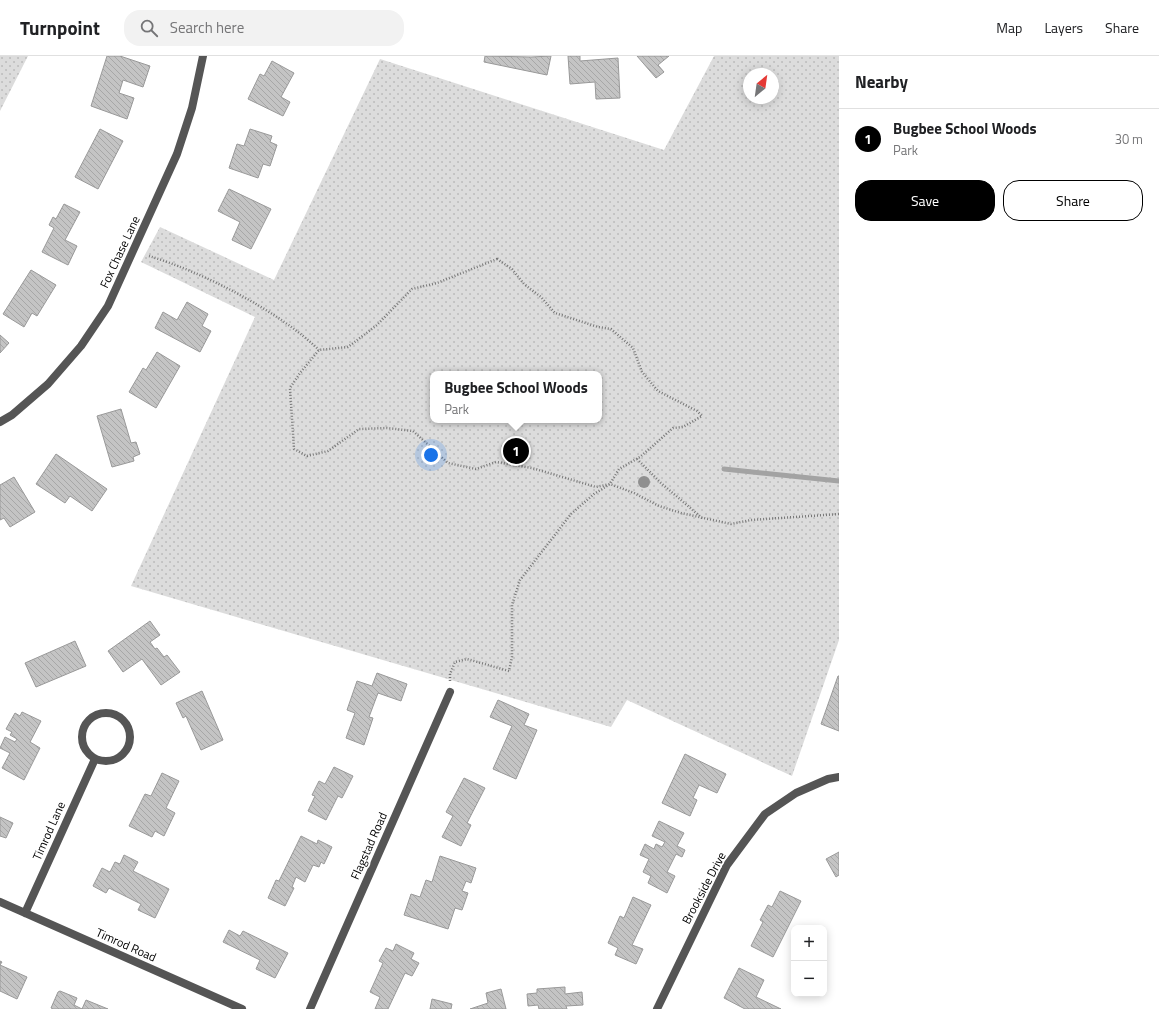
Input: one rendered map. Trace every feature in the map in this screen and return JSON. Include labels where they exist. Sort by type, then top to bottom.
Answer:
[{"type":"street","name":"Fox Chase Lane","points":[[0,422],[12,415],[48,384],[81,346],[108,306],[177,154],[192,108],[203,56]]},
{"type":"street","name":"Flagstad Road","points":[[310,1009],[450,692]]},
{"type":"street","points":[[101,713],[116,715],[123,719],[130,732],[128,748],[118,759],[110,761],[95,759],[89,754],[82,741],[84,726],[94,716],[101,713]]},
{"type":"street","name":"Timrod Lane","points":[[25,913],[95,759]]},
{"type":"street","name":"Brookside Drive","points":[[657,1009],[727,865],[765,814],[796,793],[828,779],[839,777]]},
{"type":"street","name":"Timrod Road","points":[[0,902],[242,1009]]},
{"type":"path","points":[[149,256],[173,263],[266,310],[302,334],[319,350]]},
{"type":"path","points":[[450,692],[450,674],[456,662],[467,659],[509,671],[512,657],[512,605],[520,580],[571,514],[594,494],[610,484],[618,469],[637,459],[673,428],[683,427],[702,416],[658,391],[642,372],[634,348],[612,329],[598,327],[555,313],[541,297],[524,284],[512,269],[497,258],[437,283],[412,289],[377,325],[348,347],[319,350],[300,373],[290,388],[294,449],[306,456],[328,451],[359,429],[387,428],[413,431],[448,463],[476,469],[496,462],[532,468],[596,487],[610,484],[634,493],[659,506],[731,524],[751,520],[839,514]]},
{"type":"path","points":[[637,459],[661,483],[703,518]]},
{"type":"shaded area","points":[[0,56],[28,56],[0,111]]},
{"type":"shaded area","points":[[714,56],[839,56],[839,640],[792,776],[627,700],[611,727],[131,586],[255,317],[141,262],[160,227],[274,280],[380,59],[664,150]]},
{"type":"building","points":[[107,56],[120,56],[150,66],[143,87],[123,80],[119,93],[134,98],[127,119],[91,106]]},
{"type":"building","points":[[485,56],[551,56],[547,75],[484,62]]},
{"type":"building","points":[[568,56],[580,56],[580,61],[618,58],[620,98],[596,99],[595,82],[570,84]]},
{"type":"building","points":[[637,56],[669,56],[658,65],[664,72],[656,78]]},
{"type":"building","points":[[272,61],[294,73],[281,97],[290,102],[283,116],[248,99],[260,74],[264,76]]},
{"type":"building","points":[[100,129],[123,141],[98,189],[75,177]]},
{"type":"building","points":[[250,129],[272,136],[270,142],[277,145],[270,166],[263,164],[258,178],[229,168],[237,144],[244,146]]},
{"type":"building","points":[[229,189],[271,209],[251,249],[232,240],[240,222],[218,211]]},
{"type":"building","points":[[64,204],[80,212],[65,240],[77,246],[68,265],[42,252],[54,228],[49,225],[53,217],[56,219]]},
{"type":"building","points":[[31,270],[56,285],[37,316],[32,313],[24,327],[3,314]]},
{"type":"building","points":[[187,302],[208,314],[202,326],[211,331],[200,352],[155,328],[163,312],[177,320]]},
{"type":"building","points":[[0,335],[9,343],[0,353]]},
{"type":"building","points":[[157,352],[180,366],[156,408],[129,392],[143,368],[146,370]]},
{"type":"building","points":[[121,409],[131,443],[136,442],[140,454],[133,457],[134,461],[112,467],[97,416]]},
{"type":"building","points":[[56,454],[107,489],[92,511],[70,496],[65,503],[36,484]]},
{"type":"building","points":[[14,477],[35,512],[10,527],[4,518],[0,520],[0,485]]},
{"type":"building","points":[[150,621],[160,635],[150,642],[164,657],[167,655],[180,672],[161,685],[142,659],[123,672],[108,651]]},
{"type":"building","points":[[75,641],[86,666],[36,687],[25,663]]},
{"type":"building","points":[[377,673],[407,684],[401,701],[378,693],[369,717],[373,718],[364,745],[346,738],[355,713],[347,710],[357,681],[372,686]]},
{"type":"building","points":[[839,676],[839,731],[821,724]]},
{"type":"building","points":[[202,691],[223,740],[201,750],[186,716],[183,718],[176,703]]},
{"type":"building","points":[[498,700],[529,714],[524,725],[537,730],[516,779],[493,769],[512,726],[490,717]]},
{"type":"building","points":[[22,712],[41,721],[30,742],[40,748],[24,780],[2,768],[10,753],[0,748],[5,737],[15,742],[17,739],[10,735],[12,732],[6,729],[15,713],[20,716]]},
{"type":"building","points":[[685,754],[726,774],[717,793],[699,785],[693,798],[697,800],[690,816],[662,803]]},
{"type":"building","points":[[334,767],[353,776],[342,798],[338,796],[326,820],[308,811],[315,796],[312,795],[319,781],[325,784]]},
{"type":"building","points":[[162,773],[179,781],[166,808],[175,813],[164,836],[155,831],[152,837],[129,826],[145,794],[151,796]]},
{"type":"building","points":[[464,778],[485,788],[467,823],[471,825],[461,846],[442,837],[453,816],[446,812]]},
{"type":"building","points":[[0,817],[13,823],[6,838],[0,836]]},
{"type":"building","points":[[659,821],[684,833],[677,846],[685,850],[682,857],[676,854],[667,872],[675,876],[667,893],[648,883],[651,876],[643,872],[649,859],[640,855],[645,844],[654,849],[656,844],[662,847],[665,842],[652,836]]},
{"type":"building","points":[[301,836],[317,844],[318,840],[332,847],[324,864],[321,862],[319,867],[313,865],[305,882],[296,877],[292,887],[294,888],[285,906],[268,898],[276,880],[279,881]]},
{"type":"building","points":[[839,852],[839,875],[836,877],[826,859]]},
{"type":"building","points":[[124,855],[138,862],[133,871],[169,889],[155,918],[138,910],[141,904],[109,888],[106,893],[93,886],[102,868],[110,872],[115,862],[120,864]]},
{"type":"building","points":[[440,856],[476,868],[471,883],[466,881],[462,891],[468,893],[462,910],[455,908],[448,929],[404,915],[411,894],[420,897],[426,880],[432,882]]},
{"type":"building","points":[[780,891],[801,901],[773,957],[751,946],[763,922],[760,920],[768,905],[772,907]]},
{"type":"building","points":[[633,897],[651,905],[632,945],[643,949],[636,964],[615,955],[618,948],[608,943],[620,916],[624,918]]},
{"type":"building","points":[[229,930],[240,936],[243,931],[288,953],[275,978],[256,969],[260,960],[223,942]]},
{"type":"building","points":[[396,944],[414,953],[411,959],[419,963],[412,976],[405,973],[388,1009],[375,1009],[380,997],[370,992],[383,963],[379,961],[386,948],[393,951]]},
{"type":"building","points":[[0,965],[27,977],[17,999],[0,991]]},
{"type":"building","points":[[739,968],[764,980],[756,997],[781,1009],[745,1009],[724,998]]},
{"type":"building","points":[[565,987],[565,994],[582,992],[583,1005],[566,1006],[567,1009],[539,1009],[538,1005],[528,1006],[527,994],[537,993],[537,989]]},
{"type":"building","points":[[501,989],[506,1009],[470,1009],[488,1003],[486,993]]},
{"type":"building","points":[[60,991],[77,998],[74,1005],[82,1009],[51,1008],[58,992]]},
{"type":"building","points":[[432,999],[452,1004],[451,1009],[430,1009]]},
{"type":"building","points":[[86,1000],[108,1009],[82,1009]]},
{"type":"waterway","points":[[724,469],[839,481]]},
{"type":"place","name":"Bugbee School Woods","points":[[516,451]]}]
